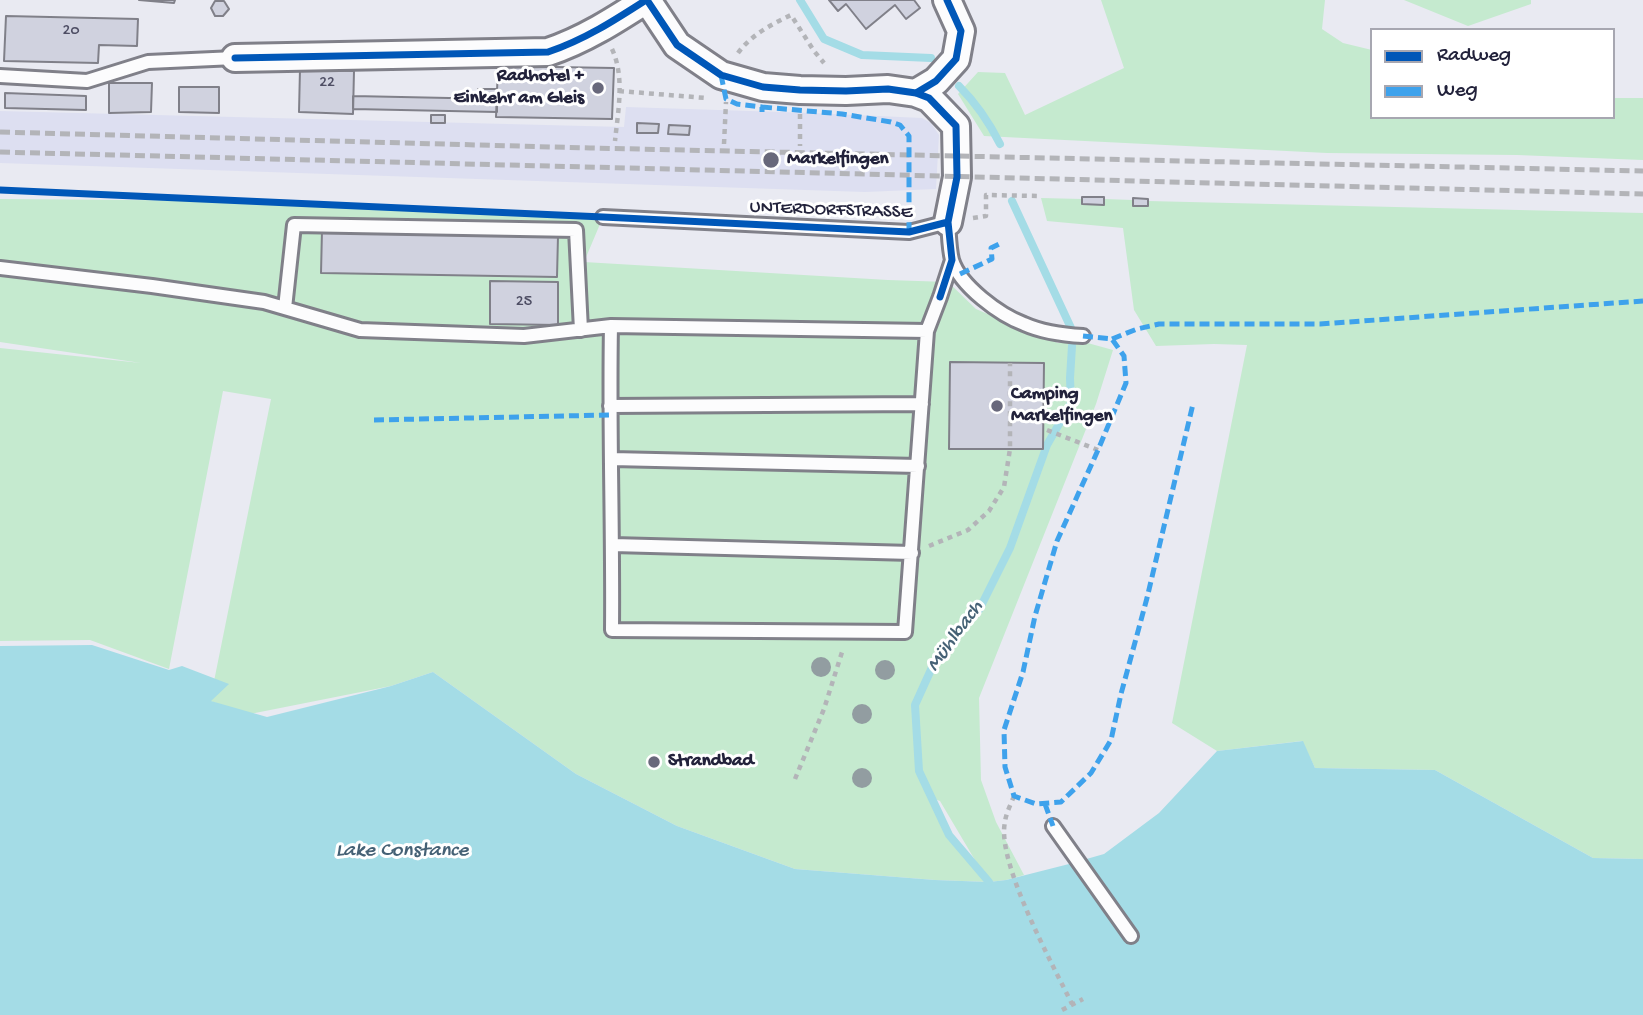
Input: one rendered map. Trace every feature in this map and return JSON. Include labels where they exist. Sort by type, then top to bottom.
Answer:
[{"type":"street","points":[[235,58],[548,52],[572,44],[647,0],[677,45],[720,91],[763,87],[846,91],[888,89],[929,98],[956,126],[957,177],[948,222]]},
{"type":"street","points":[[916,93],[936,80],[956,59],[961,31],[947,0]]},
{"type":"lane","points":[[0,76],[87,81],[148,62],[235,58]]},
{"type":"lane","name":"UNTERDORFSTRASSE","points":[[603,216],[909,232],[948,222]]},
{"type":"lane","points":[[948,222],[952,260],[969,286],[986,302],[1024,324],[1065,335],[1083,336]]},
{"type":"lane","points":[[285,308],[294,225],[576,230],[581,330]]},
{"type":"lane","points":[[611,327],[612,629],[905,632],[927,331],[952,260]]},
{"type":"lane","points":[[0,268],[264,302],[360,330],[524,336],[611,327],[927,331]]},
{"type":"lane","points":[[610,406],[922,404]]},
{"type":"lane","points":[[612,459],[918,466]]},
{"type":"lane","points":[[613,545],[912,553]]},
{"type":"lane","points":[[1054,826],[1131,936]]},
{"type":"path","points":[[724,144],[720,91],[744,45],[771,25],[791,15],[814,51],[846,91]]},
{"type":"path","points":[[602,28],[617,60],[619,91],[615,141]]},
{"type":"path","points":[[619,91],[720,91]]},
{"type":"path","points":[[800,110],[800,146]]},
{"type":"path","points":[[948,222],[986,216],[986,195],[1041,196]]},
{"type":"path","points":[[912,553],[968,530],[989,512],[1004,487],[1010,449],[1010,363]]},
{"type":"path","points":[[1047,430],[1098,450]]},
{"type":"path","points":[[795,779],[824,709],[848,632]]},
{"type":"path","points":[[1014,796],[1004,823],[1006,852],[1027,912],[1072,1004]]},
{"type":"path","points":[[1062,1010],[1083,999]]},
{"type":"shaded area","points":[[626,107],[922,118],[931,123],[939,135],[936,189],[865,192],[0,163],[0,111],[624,127]]},
{"type":"green space","points":[[1101,0],[1325,0],[1322,29],[1343,43],[1370,50],[1370,119],[1615,119],[1615,98],[1643,98],[1643,160],[1517,155],[1327,153],[984,136],[958,94],[978,72],[1005,73],[1025,115],[1124,68]]},
{"type":"green space","points":[[1404,0],[1531,0],[1531,4],[1468,26]]},
{"type":"green space","points":[[1041,198],[1082,199],[1082,205],[1104,205],[1104,199],[1133,200],[1133,206],[1147,206],[1148,201],[1643,213],[1643,859],[1593,858],[1435,770],[1315,768],[1302,741],[1217,751],[1172,723],[1247,345],[1156,346],[1134,310],[1123,228],[1047,221]]},
{"type":"green space","points":[[0,199],[251,201],[603,217],[584,262],[948,282],[976,309],[1020,328],[1058,343],[1084,342],[1113,350],[1096,404],[979,698],[981,780],[996,822],[1024,875],[989,882],[795,869],[677,826],[576,774],[433,672],[391,686],[250,714],[210,701],[271,399],[223,391],[169,669],[90,640],[0,641],[0,348],[141,363],[0,342]],"holes":[[[932,798],[940,801],[985,877],[949,835]]]},
{"type":"water","name":"Lake Constance","points":[[92,645],[169,670],[182,666],[229,684],[211,701],[267,717],[391,686],[433,672],[576,774],[677,826],[795,869],[989,882],[1069,864],[1104,854],[1159,813],[1217,751],[1303,741],[1315,768],[1435,770],[1593,858],[1643,859],[1643,1015],[0,1015],[0,646]]},
{"type":"building","points":[[139,0],[175,0],[174,3]]},
{"type":"building","points":[[829,0],[914,0],[920,8],[906,19],[895,5],[866,29],[846,4],[838,11]]},
{"type":"building","points":[[215,1],[224,1],[229,9],[223,16],[215,16],[211,8]]},
{"type":"building","points":[[6,16],[138,19],[137,46],[99,45],[98,63],[4,61]]},
{"type":"building","points":[[498,66],[614,68],[612,119],[496,117]]},
{"type":"building","points":[[300,69],[354,71],[353,114],[299,112]]},
{"type":"building","points":[[109,83],[152,83],[151,112],[109,113]]},
{"type":"building","points":[[179,87],[219,87],[219,113],[179,112]]},
{"type":"building","points":[[478,89],[497,89],[497,99],[478,99]]},
{"type":"building","points":[[5,93],[86,96],[86,110],[5,108]]},
{"type":"building","points":[[353,96],[497,99],[497,112],[353,109]]},
{"type":"building","points":[[431,115],[445,115],[445,123],[431,123]]},
{"type":"building","points":[[637,123],[659,124],[658,133],[637,133]]},
{"type":"building","points":[[669,125],[690,126],[689,135],[668,134]]},
{"type":"building","points":[[1082,197],[1104,197],[1104,205],[1082,204]]},
{"type":"building","points":[[1133,198],[1148,199],[1148,206],[1133,206]]},
{"type":"building","points":[[322,230],[558,236],[557,277],[321,273]]},
{"type":"building","points":[[490,281],[558,282],[558,325],[490,324]]},
{"type":"building","name":"Camping Markelfingen","points":[[950,362],[1044,363],[1043,449],[949,449]]},
{"type":"waterway","name":"Mühlbach","points":[[800,0],[824,39],[862,55],[931,58]]},
{"type":"waterway","points":[[959,86],[982,114],[1000,144]]},
{"type":"waterway","name":"Mühlbach","points":[[1012,201],[1071,328]]},
{"type":"waterway","name":"Mühlbach","points":[[989,882],[949,835],[919,771],[915,705],[934,663],[979,610],[1010,548],[1047,445],[1071,403],[1072,346]]},
{"type":"railway","points":[[0,132],[1643,171]]},
{"type":"railway","points":[[0,152],[1643,194]]},
{"type":"marked path","points":[[721,75],[726,99],[737,104],[762,107],[762,112]]},
{"type":"marked path","points":[[762,107],[842,114],[900,125],[909,136],[909,232]]},
{"type":"marked path","points":[[960,274],[992,259],[991,248],[1003,242]]},
{"type":"marked path","points":[[1112,339],[1159,324],[1320,324],[1643,301]]},
{"type":"marked path","points":[[1083,336],[1112,339],[1124,356],[1126,383],[1057,541],[1035,616],[1023,672],[1004,730],[1005,767],[1014,796],[1036,804],[1061,802],[1091,773],[1111,740],[1193,404]]},
{"type":"marked path","points":[[374,420],[610,415]]},
{"type":"marked path","points":[[1045,804],[1053,826]]},
{"type":"cycle path","points":[[235,58],[548,52],[587,36],[646,0]]},
{"type":"cycle path","points":[[647,0],[677,45],[721,75],[763,87],[846,91],[888,89],[929,98],[956,126],[957,177],[948,222],[952,260],[940,297]]},
{"type":"cycle path","points":[[916,93],[936,81],[956,59],[961,31],[947,0]]},
{"type":"cycle path","points":[[0,190],[909,232],[948,222]]},
{"type":"place","name":"Radhotel + Einkehr am Gleis","points":[[598,88]]},
{"type":"place","name":"Markelfingen","points":[[771,160]]},
{"type":"place","name":"Camping Markelfingen","points":[[997,406]]},
{"type":"place","name":"Strandbad","points":[[654,762]]}]
